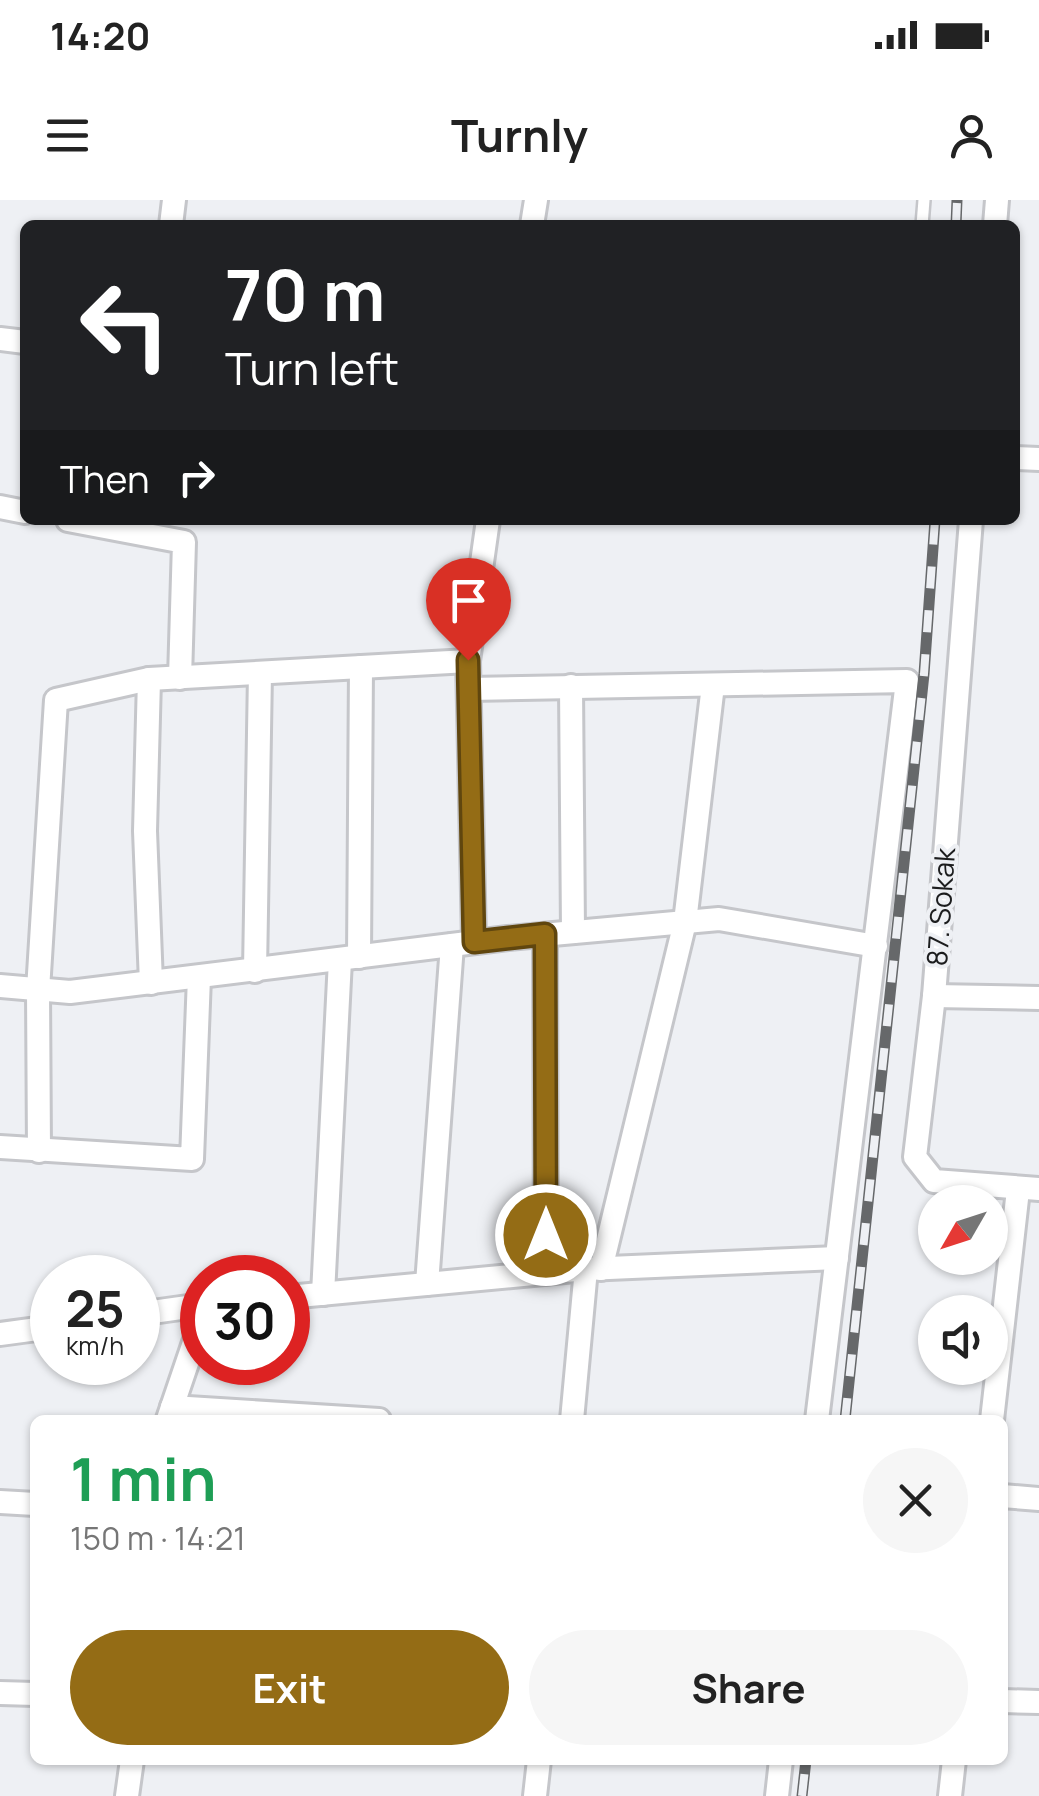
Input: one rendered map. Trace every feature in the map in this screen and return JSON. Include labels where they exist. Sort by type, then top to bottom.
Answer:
[{"type":"street","points":[[94,525],[184,542],[180,678]]},
{"type":"street","points":[[427,1284],[463,944],[468,660],[487,525]]},
{"type":"street","name":"87. Sokak","points":[[971,525],[934,996],[915,1149],[918,1165],[934,1181],[1029,1189]]},
{"type":"street","points":[[39,1151],[38,990],[56,700],[149,679],[468,660]]},
{"type":"street","points":[[323,1294],[350,958],[362,667]]},
{"type":"street","points":[[256,970],[260,673]]},
{"type":"street","points":[[149,679],[145,831],[151,983]]},
{"type":"street","points":[[469,689],[907,681],[818,1415]]},
{"type":"street","points":[[573,1415],[594,1269],[685,922],[713,685]]},
{"type":"street","points":[[571,686],[573,932]]},
{"type":"street","points":[[0,986],[70,992],[545,934],[718,919],[876,946]]},
{"type":"street","points":[[545,934],[546,1272]]},
{"type":"street","points":[[0,1148],[192,1158],[199,977]]},
{"type":"street","points":[[934,996],[1039,998]]},
{"type":"street","points":[[993,1415],[1029,1189]]},
{"type":"street","points":[[310,1295],[546,1272],[838,1258]]},
{"type":"street","points":[[0,1334],[30,1329]]},
{"type":"street","points":[[180,1384],[170,1414],[205,1415]]},
{"type":"street","points":[[1008,1496],[1039,1498]]},
{"type":"street","points":[[0,1502],[30,1504]]},
{"type":"street","points":[[0,1692],[30,1694]]},
{"type":"street","points":[[1008,1701],[1039,1702]]},
{"type":"street","points":[[127,1796],[131,1765]]},
{"type":"street","points":[[535,1796],[538,1765]]},
{"type":"street","points":[[777,1796],[780,1765]]},
{"type":"street","points":[[950,1796],[953,1765]]},
{"type":"railway","points":[[956,220],[957,200]]},
{"type":"railway","points":[[846,1415],[924,674],[935,525]]},
{"type":"railway","points":[[802,1796],[805,1765]]},
{"type":"route","points":[[468,660],[474,942],[545,934],[546,1235]]}]
